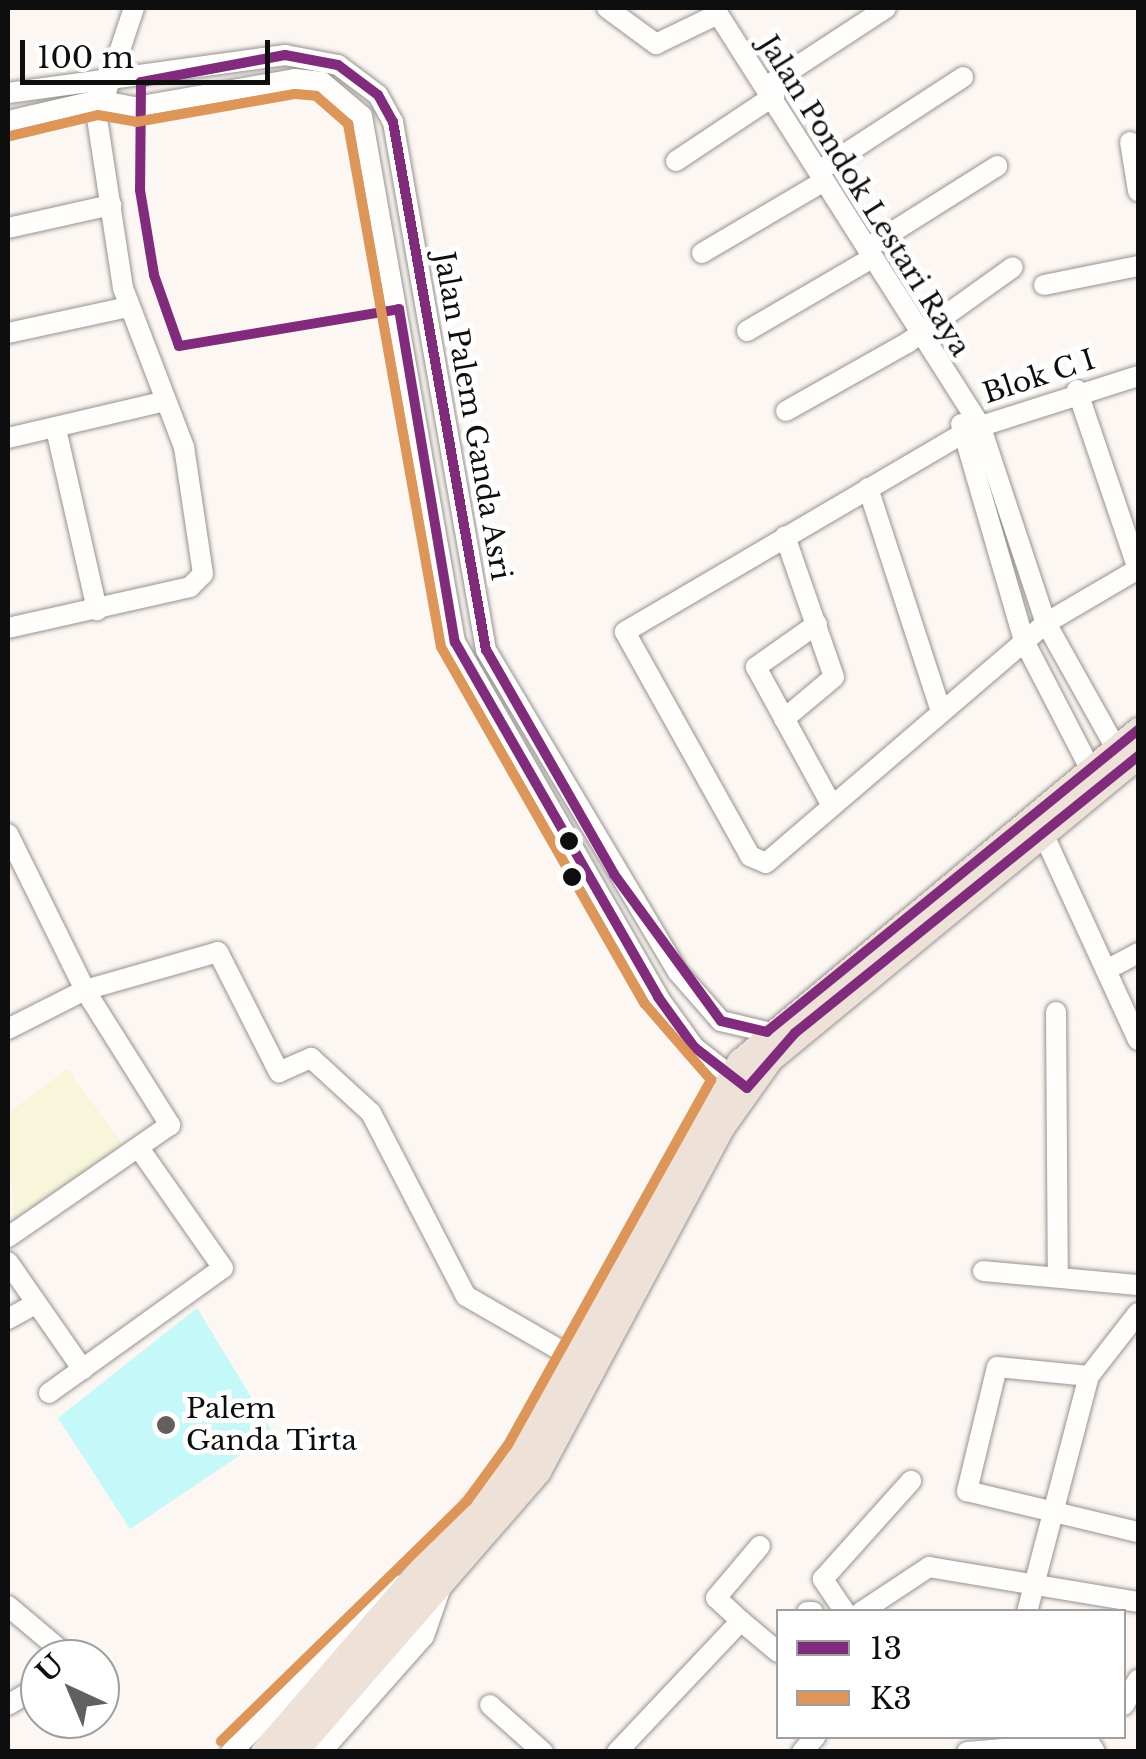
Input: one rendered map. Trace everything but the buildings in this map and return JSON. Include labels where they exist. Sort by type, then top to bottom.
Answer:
[{"type":"main road","points":[[294,1752],[435,1578],[520,1454],[766,1032],[1094,775],[1126,755],[1138,730]]},
{"type":"main road","points":[[264,1752],[538,1471],[738,1082],[1041,829],[1094,775]]},
{"type":"street","points":[[8,628],[190,587],[203,574],[193,482],[128,307],[98,100],[134,8]]},
{"type":"street","points":[[607,8],[656,44],[718,11]]},
{"type":"street","points":[[676,161],[886,8]]},
{"type":"street","name":"Jalan Pondok Lestari Raya","points":[[718,11],[962,407],[980,425],[1046,623],[1126,755]]},
{"type":"street","name":"Jalan Palem Ganda Asri","points":[[8,94],[106,75],[141,82],[284,55],[338,65],[378,95],[393,122],[486,650],[614,874],[704,1006],[736,1028],[766,1032]]},
{"type":"street","points":[[702,252],[822,176],[963,76]]},
{"type":"street","name":"Jalan Palem Ganda Asri","points":[[8,121],[98,100],[135,106],[295,79],[322,82],[362,116],[455,642],[591,886],[694,1047],[738,1082]]},
{"type":"street","points":[[135,106],[141,82]]},
{"type":"street","points":[[1130,142],[1138,191]]},
{"type":"street","points":[[747,331],[997,166]]},
{"type":"street","points":[[8,228],[111,205]]},
{"type":"street","points":[[1044,285],[1138,266]]},
{"type":"street","points":[[786,411],[917,333],[1013,267]]},
{"type":"street","points":[[8,333],[128,307]]},
{"type":"street","name":"Blok C I","points":[[832,806],[756,863],[625,632],[959,435],[1076,390],[1138,376]]},
{"type":"street","points":[[818,624],[756,668],[832,806],[1024,640],[1138,569],[1076,390]]},
{"type":"street","points":[[8,438],[162,402]]},
{"type":"street","points":[[962,407],[959,435],[1024,640],[1094,775]]},
{"type":"street","points":[[56,429],[97,610]]},
{"type":"street","points":[[868,488],[942,712]]},
{"type":"street","points":[[784,719],[833,686],[818,624],[785,536]]},
{"type":"street","points":[[1041,829],[1110,968],[1138,1040]]},
{"type":"street","points":[[8,834],[86,990],[170,1125],[8,1237]]},
{"type":"street","points":[[591,886],[614,874]]},
{"type":"street","points":[[8,1029],[86,990],[218,952],[279,1072],[312,1058],[371,1112],[466,1296],[574,1358]]},
{"type":"street","points":[[1110,968],[1138,953]]},
{"type":"street","points":[[1056,1012],[1058,1273]]},
{"type":"street","points":[[49,1393],[223,1268],[139,1148]]},
{"type":"street","points":[[8,1262],[33,1304],[83,1370]]},
{"type":"street","points":[[983,1271],[1058,1273],[1138,1285]]},
{"type":"street","points":[[8,1319],[33,1304]]},
{"type":"street","points":[[1027,1609],[1089,1376],[1135,1324]]},
{"type":"street","points":[[1089,1376],[998,1367],[965,1470],[975,1496],[1138,1532]]},
{"type":"street","points":[[843,1609],[822,1580],[912,1481]]},
{"type":"street","points":[[760,1546],[716,1598],[741,1621],[776,1644]]},
{"type":"street","points":[[866,1609],[929,1567],[1138,1602]]},
{"type":"street","points":[[232,1752],[378,1600],[435,1578]]},
{"type":"street","points":[[321,1752],[424,1636],[435,1578]]},
{"type":"street","points":[[8,1606],[47,1639]]},
{"type":"street","points":[[617,1752],[741,1621]]},
{"type":"street","points":[[490,1705],[543,1752]]},
{"type":"street","points":[[966,1752],[1017,1745],[1094,1744]]},
{"type":"shaded area","points":[[67,1069],[124,1146],[14,1227],[8,1113]]},
{"type":"water","name":"Palem Ganda Tirta","points":[[197,1308],[273,1433],[130,1529],[58,1418]]},
{"type":"transit line","name":"13","points":[[1138,730],[767,1032],[721,1021],[614,874],[486,650],[393,122],[378,95],[338,65],[285,55],[141,82],[140,190],[154,275],[179,346],[399,309],[455,642],[658,997],[694,1047],[747,1088],[795,1033],[1138,756]]},
{"type":"transit line","name":"K3","points":[[11,136],[98,115],[136,122],[295,94],[316,96],[348,124],[441,647],[645,1004],[711,1080],[507,1446],[467,1501],[221,1741]]},
{"type":"place","name":"Palem Ganda Tirta","points":[[166,1425]]}]
